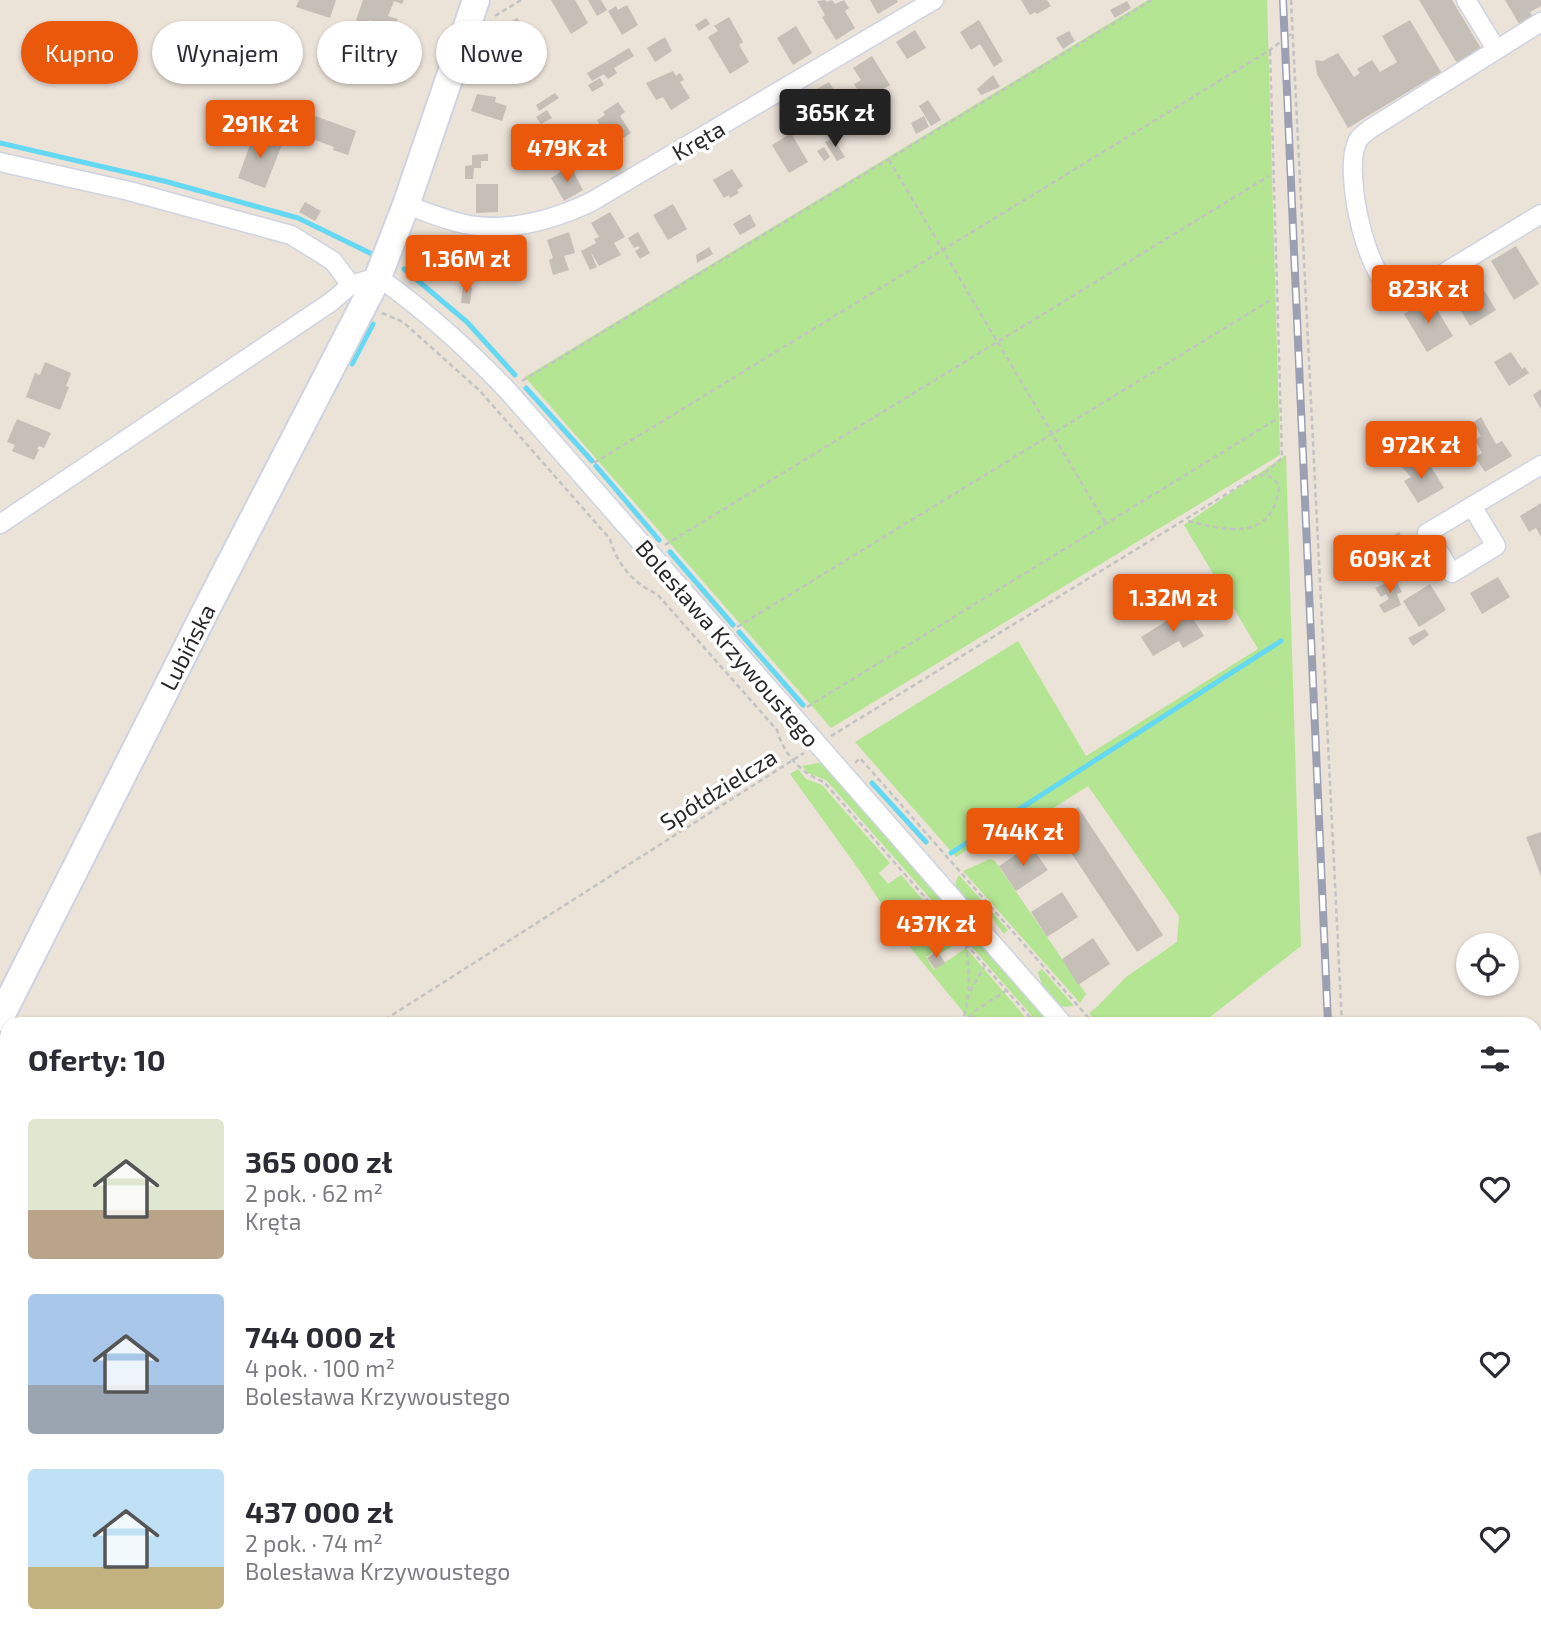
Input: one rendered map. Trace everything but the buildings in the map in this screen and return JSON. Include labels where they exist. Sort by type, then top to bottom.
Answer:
[{"type":"main road","name":"Lubińska","points":[[1,1017],[378,277],[406,205],[476,0]]},
{"type":"street","name":"Kręta","points":[[406,205],[470,225],[497,227],[532,224],[560,217],[591,202],[934,0]]},
{"type":"street","points":[[1466,0],[1496,49]]},
{"type":"street","points":[[1541,22],[1359,137],[1354,148],[1353,167],[1364,242],[1384,285],[1391,293],[1400,297],[1411,293],[1541,214]]},
{"type":"street","points":[[0,162],[129,191],[291,235],[333,261],[351,285]]},
{"type":"street","points":[[0,524],[331,302],[351,285],[378,277]]},
{"type":"street","name":"Bolesława Krzywoustego","points":[[378,277],[407,297],[479,361],[508,391],[1057,1017]]},
{"type":"street","points":[[1472,506],[1541,465]]},
{"type":"path","points":[[508,391],[1152,0]]},
{"type":"path","points":[[1291,0],[1342,1017]]},
{"type":"path","points":[[579,473],[1292,34]]},
{"type":"path","points":[[1185,520],[1220,529],[1245,530],[1261,523],[1273,510],[1279,485],[1272,477],[1264,474],[1282,458],[1270,50]]},
{"type":"path","points":[[888,159],[1106,524]]},
{"type":"path","points":[[651,555],[1269,176]]},
{"type":"path","points":[[722,636],[1269,302]]},
{"type":"path","points":[[376,310],[403,323],[480,391],[610,538],[615,558],[643,588],[657,594],[777,730],[781,744],[793,760],[807,775],[824,782],[1030,1017]]},
{"type":"path","points":[[792,717],[1275,420]]},
{"type":"path","name":"Spółdzielcza","points":[[389,1017],[817,745],[1256,476],[1264,474]]},
{"type":"path","points":[[860,758],[1088,1017]]},
{"type":"path","points":[[1005,936],[1011,930]]},
{"type":"path","points":[[963,1017],[970,971],[965,944]]},
{"type":"path","points":[[1036,970],[1042,965]]},
{"type":"path","points":[[968,994],[985,966]]},
{"type":"path","points":[[969,1017],[1007,990]]},
{"type":"green space","points":[[1148,0],[1267,0],[1280,455],[831,728],[525,377]]},
{"type":"green space","points":[[1286,455],[1301,946],[1210,1017],[1092,1017],[1089,1013],[1126,977],[1177,942],[1179,916],[1088,786],[1033,821],[1000,828],[956,857],[855,742],[1018,641],[1086,756],[1258,649],[1184,525]]},
{"type":"green space","points":[[824,764],[968,925],[965,938],[826,780],[808,773],[802,766]]},
{"type":"green space","points":[[798,769],[806,779],[822,785],[890,863],[879,873],[888,884],[901,875],[960,942],[941,953],[938,949],[926,957],[934,970],[966,948],[1025,1017],[967,1017],[909,946],[862,874],[790,774]]},
{"type":"green space","points":[[990,859],[995,861],[1086,994],[1080,1003],[963,871]]},
{"type":"green space","points":[[959,875],[1008,930],[1004,934],[982,907],[958,892],[956,882]]},
{"type":"green space","points":[[983,945],[1048,1017],[1033,1017],[971,946]]},
{"type":"green space","points":[[1042,969],[1074,1006],[1061,1007],[1043,988],[1038,972]]},
{"type":"waterway","points":[[0,143],[164,181],[298,218],[372,254]]},
{"type":"waterway","points":[[404,269],[467,322],[515,375]]},
{"type":"waterway","points":[[352,364],[373,324]]},
{"type":"waterway","points":[[526,388],[592,461]]},
{"type":"waterway","points":[[596,466],[659,540]]},
{"type":"waterway","points":[[670,552],[733,625]]},
{"type":"waterway","points":[[739,632],[803,705]]},
{"type":"waterway","points":[[951,853],[1281,641]]},
{"type":"waterway","points":[[872,783],[926,842]]},
{"type":"railway","points":[[1283,0],[1328,1017]]}]
